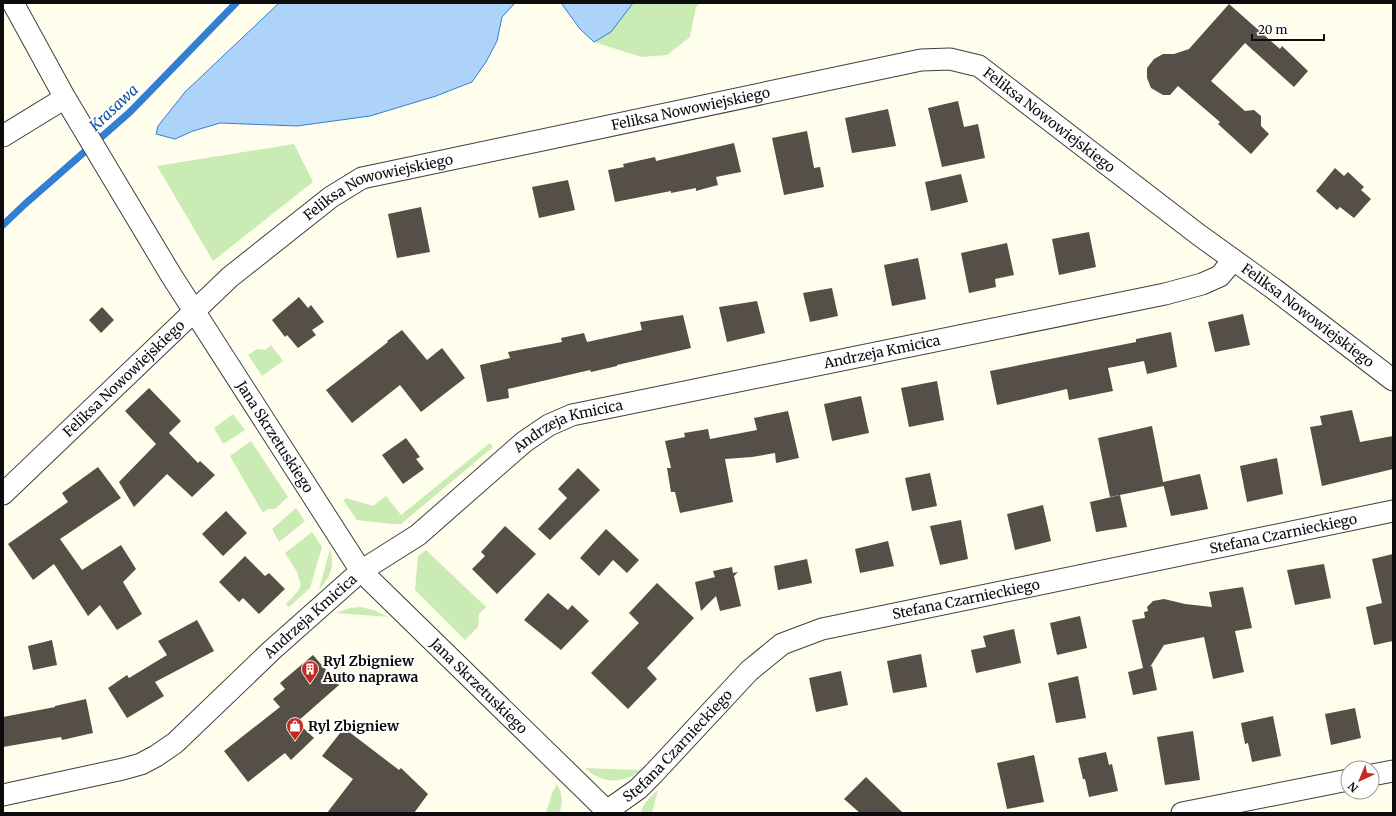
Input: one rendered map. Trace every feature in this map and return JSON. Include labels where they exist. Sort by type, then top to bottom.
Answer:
[{"type":"street","name":"Jana Skrzetuskiego","points":[[13,3],[65,98],[194,311],[361,571],[607,812]]},
{"type":"street","name":"Feliksa Nowowiejskiego","points":[[3,494],[230,276],[331,197],[362,178],[921,60],[950,59],[978,66],[1393,380]]},
{"type":"street","points":[[3,136],[65,98]]},
{"type":"street","name":"Andrzeja Kmicica","points":[[3,795],[123,769],[141,764],[156,756],[175,743],[272,650],[361,571],[418,534],[524,442],[548,425],[572,415],[1165,294],[1202,284],[1220,276],[1233,260]]},
{"type":"street","name":"Stefana Czarnieckiego","points":[[607,812],[638,788],[654,773],[749,671],[782,644],[822,629],[1393,511]]},
{"type":"street","points":[[1380,773],[1393,771]]},
{"type":"street","points":[[1182,813],[1340,782]]},
{"type":"green space","points":[[633,3],[700,3],[696,7],[690,37],[667,55],[641,57],[594,42],[611,32]]},
{"type":"green space","points":[[294,144],[313,182],[213,261],[157,166]]},
{"type":"green space","points":[[271,345],[283,361],[262,376],[248,355],[257,349],[265,350]]},
{"type":"green space","points":[[233,414],[245,430],[223,444],[214,428]]},
{"type":"green space","points":[[251,441],[288,497],[275,509],[268,509],[263,513],[230,456]]},
{"type":"green space","points":[[490,443],[493,447],[401,524],[357,520],[343,500],[346,498],[373,506],[386,496],[401,515]]},
{"type":"green space","points":[[296,508],[305,521],[279,542],[272,529]]},
{"type":"green space","points":[[312,532],[322,547],[310,588],[289,607],[286,604],[298,591],[301,585],[297,572],[285,553]]},
{"type":"green space","points":[[330,549],[332,560],[331,570],[319,589]]},
{"type":"green space","points":[[426,550],[486,607],[479,614],[478,627],[465,640],[415,590],[418,556]]},
{"type":"green space","points":[[361,607],[373,610],[389,617],[336,613],[350,608]]},
{"type":"green space","points":[[585,768],[640,771],[626,778],[612,780],[598,777]]},
{"type":"green space","points":[[557,784],[562,798],[561,809],[559,813],[546,813],[552,793]]},
{"type":"green space","points":[[658,790],[652,813],[641,813],[645,803]]},
{"type":"water","points":[[279,3],[515,3],[502,17],[497,41],[486,62],[472,82],[436,96],[370,116],[297,126],[220,123],[193,131],[175,139],[156,134],[158,126],[185,92]]},
{"type":"water","points":[[561,3],[633,3],[611,32],[594,42],[580,29]]},
{"type":"building","points":[[1229,4],[1280,49],[1282,46],[1308,71],[1294,87],[1245,43],[1211,81],[1245,111],[1254,110],[1261,116],[1261,126],[1269,134],[1251,154],[1218,124],[1220,122],[1178,86],[1170,95],[1163,95],[1151,88],[1147,78],[1147,68],[1154,59],[1163,54],[1174,54],[1189,49]]},
{"type":"building","points":[[958,101],[964,127],[978,124],[985,158],[942,167],[928,108]]},
{"type":"building","points":[[888,109],[896,146],[852,153],[845,118]]},
{"type":"building","points":[[807,131],[814,168],[820,167],[824,187],[784,195],[772,138]]},
{"type":"building","points":[[734,143],[741,172],[716,177],[718,185],[696,191],[696,188],[671,193],[671,191],[615,202],[608,170],[624,167],[623,164],[655,157],[656,161]]},
{"type":"building","points":[[1335,168],[1344,176],[1348,172],[1364,187],[1361,190],[1371,199],[1354,218],[1340,207],[1337,210],[1316,191]]},
{"type":"building","points":[[961,174],[968,202],[931,211],[925,182]]},
{"type":"building","points":[[568,180],[575,210],[539,218],[532,187]]},
{"type":"building","points":[[421,207],[430,252],[397,258],[388,214]]},
{"type":"building","points":[[1089,232],[1096,267],[1059,275],[1052,239]]},
{"type":"building","points":[[1007,243],[1014,275],[995,279],[996,287],[969,293],[961,253]]},
{"type":"building","points":[[918,258],[926,299],[892,306],[884,265]]},
{"type":"building","points":[[832,288],[838,316],[810,322],[803,293]]},
{"type":"building","points":[[299,297],[308,308],[311,305],[324,322],[312,330],[316,335],[298,348],[287,335],[285,337],[272,320]]},
{"type":"building","points":[[757,301],[765,333],[727,342],[719,307]]},
{"type":"building","points":[[102,307],[114,320],[101,333],[89,320]]},
{"type":"building","points":[[1243,314],[1250,345],[1215,352],[1208,322]]},
{"type":"building","points":[[683,315],[691,348],[591,372],[590,370],[508,389],[509,398],[487,402],[480,365],[510,358],[508,352],[562,342],[561,338],[584,333],[587,342],[642,330],[640,322]]},
{"type":"building","points":[[402,330],[427,360],[442,348],[465,378],[421,412],[400,385],[352,423],[326,390]]},
{"type":"building","points":[[1171,332],[1177,367],[1147,374],[1144,361],[1108,368],[1113,391],[1069,400],[1067,389],[997,405],[990,371],[1136,342],[1136,339]]},
{"type":"building","points":[[937,381],[944,420],[909,427],[901,388]]},
{"type":"building","points":[[149,388],[181,421],[169,433],[198,463],[200,461],[215,475],[192,497],[167,474],[134,507],[119,482],[156,444],[125,411]]},
{"type":"building","points":[[861,396],[869,433],[832,441],[824,404]]},
{"type":"building","points":[[1352,410],[1360,442],[1393,436],[1393,469],[1322,486],[1310,427],[1322,425],[1320,416]]},
{"type":"building","points":[[788,411],[799,458],[776,463],[775,453],[752,457],[725,459],[733,502],[680,513],[675,492],[671,492],[667,468],[671,468],[665,441],[685,437],[684,433],[708,429],[710,439],[757,430],[754,418]]},
{"type":"building","points":[[1152,426],[1163,482],[1200,474],[1208,509],[1171,516],[1164,486],[1110,497],[1098,438]]},
{"type":"building","points":[[406,438],[420,457],[416,459],[424,469],[403,484],[382,455]]},
{"type":"building","points":[[1277,458],[1283,494],[1247,502],[1240,466]]},
{"type":"building","points":[[98,467],[121,498],[60,539],[82,570],[121,545],[136,569],[123,582],[142,614],[117,630],[100,605],[88,616],[54,564],[33,580],[8,544],[68,502],[62,493]]},
{"type":"building","points":[[578,468],[600,490],[550,540],[538,529],[567,498],[558,489]]},
{"type":"building","points":[[930,473],[937,506],[912,511],[905,478]]},
{"type":"building","points":[[1120,495],[1127,527],[1096,532],[1090,502]]},
{"type":"building","points":[[1043,505],[1051,541],[1015,550],[1007,514]]},
{"type":"building","points":[[226,511],[247,533],[223,556],[202,534]]},
{"type":"building","points":[[961,520],[968,559],[940,565],[930,526]]},
{"type":"building","points":[[505,526],[536,554],[497,594],[472,569],[485,556],[481,552]]},
{"type":"building","points":[[606,529],[639,560],[627,573],[613,560],[599,576],[580,558]]},
{"type":"building","points":[[888,541],[894,566],[860,573],[855,549]]},
{"type":"building","points":[[1393,554],[1393,641],[1374,645],[1366,607],[1382,603],[1372,559]]},
{"type":"building","points":[[245,556],[265,576],[269,573],[285,589],[259,614],[243,598],[239,602],[219,582]]},
{"type":"building","points":[[807,559],[812,583],[778,590],[774,566]]},
{"type":"building","points":[[1324,564],[1331,598],[1295,605],[1287,570]]},
{"type":"building","points":[[732,567],[733,573],[738,572],[734,576],[741,606],[720,611],[716,596],[701,611],[695,582],[715,577],[713,571]]},
{"type":"building","points":[[657,583],[694,618],[647,668],[657,679],[628,709],[591,673],[639,623],[629,613]]},
{"type":"building","points":[[1243,587],[1252,628],[1235,631],[1244,672],[1213,679],[1204,637],[1164,645],[1150,667],[1152,666],[1157,690],[1133,695],[1128,672],[1143,668],[1132,620],[1145,618],[1144,612],[1148,611],[1147,607],[1153,601],[1164,599],[1185,604],[1212,607],[1209,592]]},
{"type":"building","points":[[548,593],[568,610],[572,605],[589,621],[561,650],[524,620]]},
{"type":"building","points":[[1080,616],[1087,648],[1057,655],[1050,623]]},
{"type":"building","points":[[197,620],[214,651],[155,682],[164,696],[127,718],[108,688],[127,675],[129,678],[167,655],[158,641]]},
{"type":"building","points":[[1014,629],[1021,663],[976,673],[971,650],[986,647],[983,636]]},
{"type":"building","points":[[52,640],[57,665],[33,670],[28,646]]},
{"type":"building","points":[[921,654],[927,687],[893,693],[887,661]]},
{"type":"building","points":[[313,655],[339,685],[297,722],[314,738],[291,760],[285,753],[248,782],[224,751],[280,707],[273,699],[285,689],[280,683]]},
{"type":"building","points":[[841,671],[848,705],[816,712],[809,678]]},
{"type":"building","points":[[1078,676],[1086,718],[1056,723],[1048,683]]},
{"type":"building","points":[[86,699],[93,733],[62,740],[61,737],[3,747],[3,717],[55,707]]},
{"type":"building","points":[[1355,708],[1361,738],[1331,745],[1325,714]]},
{"type":"building","points":[[1273,716],[1281,756],[1252,762],[1248,743],[1245,744],[1241,723]]},
{"type":"building","points":[[344,728],[399,770],[401,768],[428,794],[414,813],[327,813],[353,779],[322,756]]},
{"type":"building","points":[[1193,731],[1200,780],[1165,785],[1157,737]]},
{"type":"building","points":[[1106,752],[1109,765],[1112,764],[1118,791],[1089,797],[1078,758]]},
{"type":"building","points":[[1034,755],[1044,802],[1007,809],[997,763]]},
{"type":"building","points":[[866,777],[903,813],[860,813],[844,799]]},
{"type":"waterway","name":"Krasawa","points":[[3,225],[130,112],[236,3]]},
{"type":"place","name":"Ryl Zbigniew Auto naprawa","points":[[310,684]]},
{"type":"place","name":"Ryl Zbigniew","points":[[295,741]]}]
